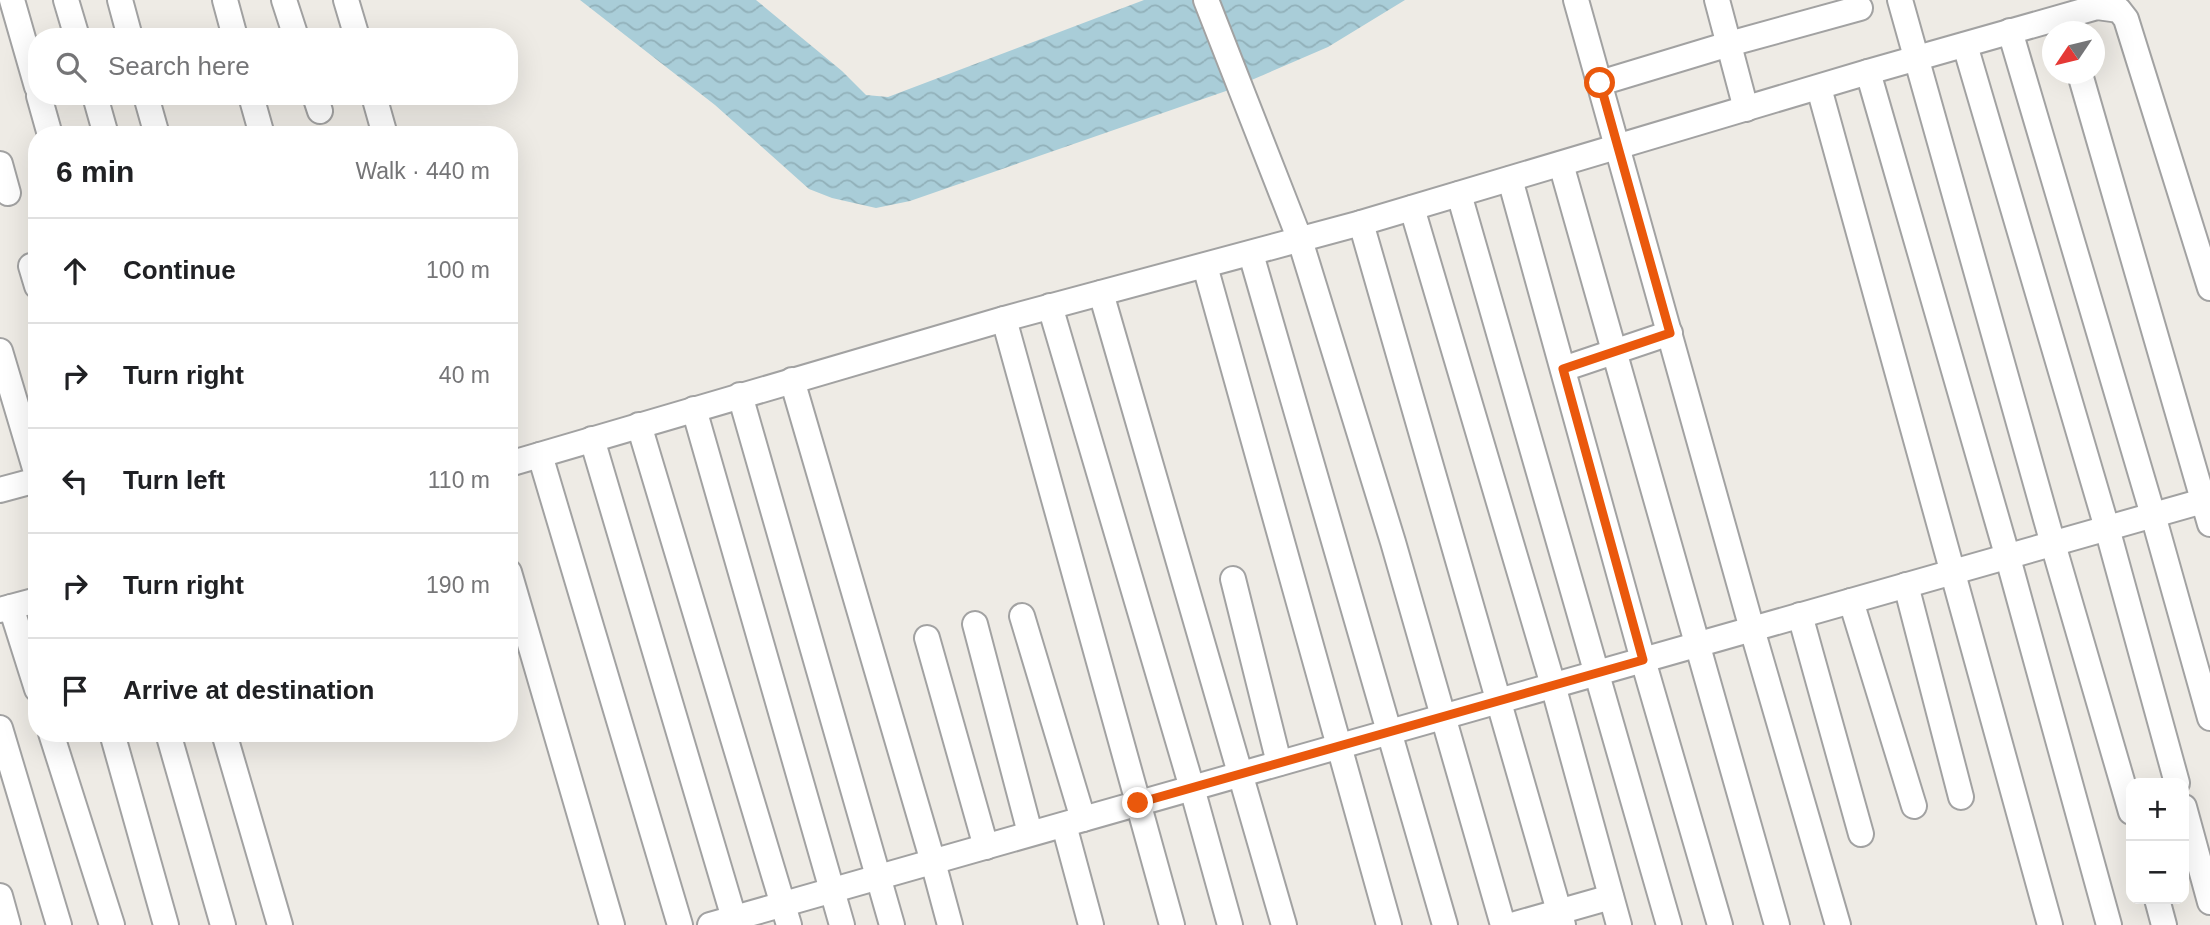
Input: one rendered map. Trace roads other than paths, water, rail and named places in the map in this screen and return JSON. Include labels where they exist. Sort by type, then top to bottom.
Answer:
[{"type":"street","points":[[12,0],[28,56]]},
{"type":"street","points":[[66,0],[74,28]]},
{"type":"street","points":[[120,0],[128,28]]},
{"type":"street","points":[[225,0],[233,28]]},
{"type":"street","points":[[284,0],[293,28]]},
{"type":"street","points":[[346,0],[354,28]]},
{"type":"street","points":[[1206,0],[1300,240],[1445,716],[1503,925]]},
{"type":"street","points":[[1576,0],[1838,925]]},
{"type":"street","points":[[1717,0],[1746,109]]},
{"type":"street","points":[[1900,0],[2126,795]]},
{"type":"street","points":[[2071,21],[2097,7],[2119,9],[2126,19],[2210,288]]},
{"type":"street","points":[[1600,83],[1860,8]]},
{"type":"street","points":[[518,461],[1004,319],[1361,223],[2010,31],[2042,27]]},
{"type":"street","points":[[2010,31],[2210,718]]},
{"type":"street","points":[[1965,45],[2107,528],[2176,778]]},
{"type":"street","points":[[1868,72],[2008,558],[2109,925]]},
{"type":"street","points":[[710,925],[786,915],[832,890],[1030,833],[2153,515],[2208,508],[2083,84]]},
{"type":"street","points":[[1819,88],[2050,925]]},
{"type":"street","points":[[42,105],[48,126]]},
{"type":"street","points":[[98,105],[103,126]]},
{"type":"street","points":[[149,105],[154,126]]},
{"type":"street","points":[[254,105],[259,126]]},
{"type":"street","points":[[377,105],[382,126]]},
{"type":"street","points":[[0,164],[8,193]]},
{"type":"street","points":[[1561,164],[1777,925]]},
{"type":"street","points":[[1510,179],[1643,660],[1720,925]]},
{"type":"street","points":[[1459,194],[1669,925]]},
{"type":"street","points":[[1412,208],[1553,685],[1619,925]]},
{"type":"street","points":[[1361,223],[1561,919]]},
{"type":"street","points":[[1251,254],[1445,925]]},
{"type":"street","points":[[1205,266],[1389,925]]},
{"type":"street","points":[[1101,293],[1284,925]]},
{"type":"street","points":[[1051,306],[1230,925]]},
{"type":"street","points":[[1004,319],[1172,925]]},
{"type":"street","points":[[1563,369],[1670,333]]},
{"type":"street","points":[[0,351],[28,446]]},
{"type":"street","points":[[792,380],[950,925]]},
{"type":"street","points":[[740,395],[892,925]]},
{"type":"street","points":[[694,409],[842,925]]},
{"type":"street","points":[[639,425],[786,915]]},
{"type":"street","points":[[592,439],[735,922]]},
{"type":"street","points":[[540,455],[680,925]]},
{"type":"street","points":[[0,490],[28,480]]},
{"type":"street","points":[[1233,579],[1279,764]]},
{"type":"street","points":[[1906,585],[1961,797]]},
{"type":"street","points":[[1851,601],[1914,806]]},
{"type":"street","points":[[28,603],[5,609],[28,666]]},
{"type":"street","points":[[518,603],[612,925]]},
{"type":"street","points":[[1800,615],[1861,834]]},
{"type":"street","points":[[1022,616],[1073,822],[1091,925]]},
{"type":"street","points":[[975,624],[1030,833]]},
{"type":"street","points":[[927,638],[986,847]]},
{"type":"street","points":[[0,728],[59,925]]},
{"type":"street","points":[[54,742],[112,925]]},
{"type":"street","points":[[115,742],[166,925]]},
{"type":"street","points":[[171,742],[223,925]]},
{"type":"street","points":[[228,742],[280,925]]},
{"type":"street","points":[[2189,825],[2210,902]]},
{"type":"street","points":[[0,896],[8,925]]},
{"type":"street","points":[[1512,925],[1561,919],[1611,897]]},
{"type":"street","points":[[2158,904],[2164,925]]},
{"type":"water","points":[[580,0],[756,0],[842,71],[866,95],[888,97],[1144,0],[1405,0],[1328,47],[1226,91],[910,201],[876,208],[832,198],[809,189],[715,105]]}]
